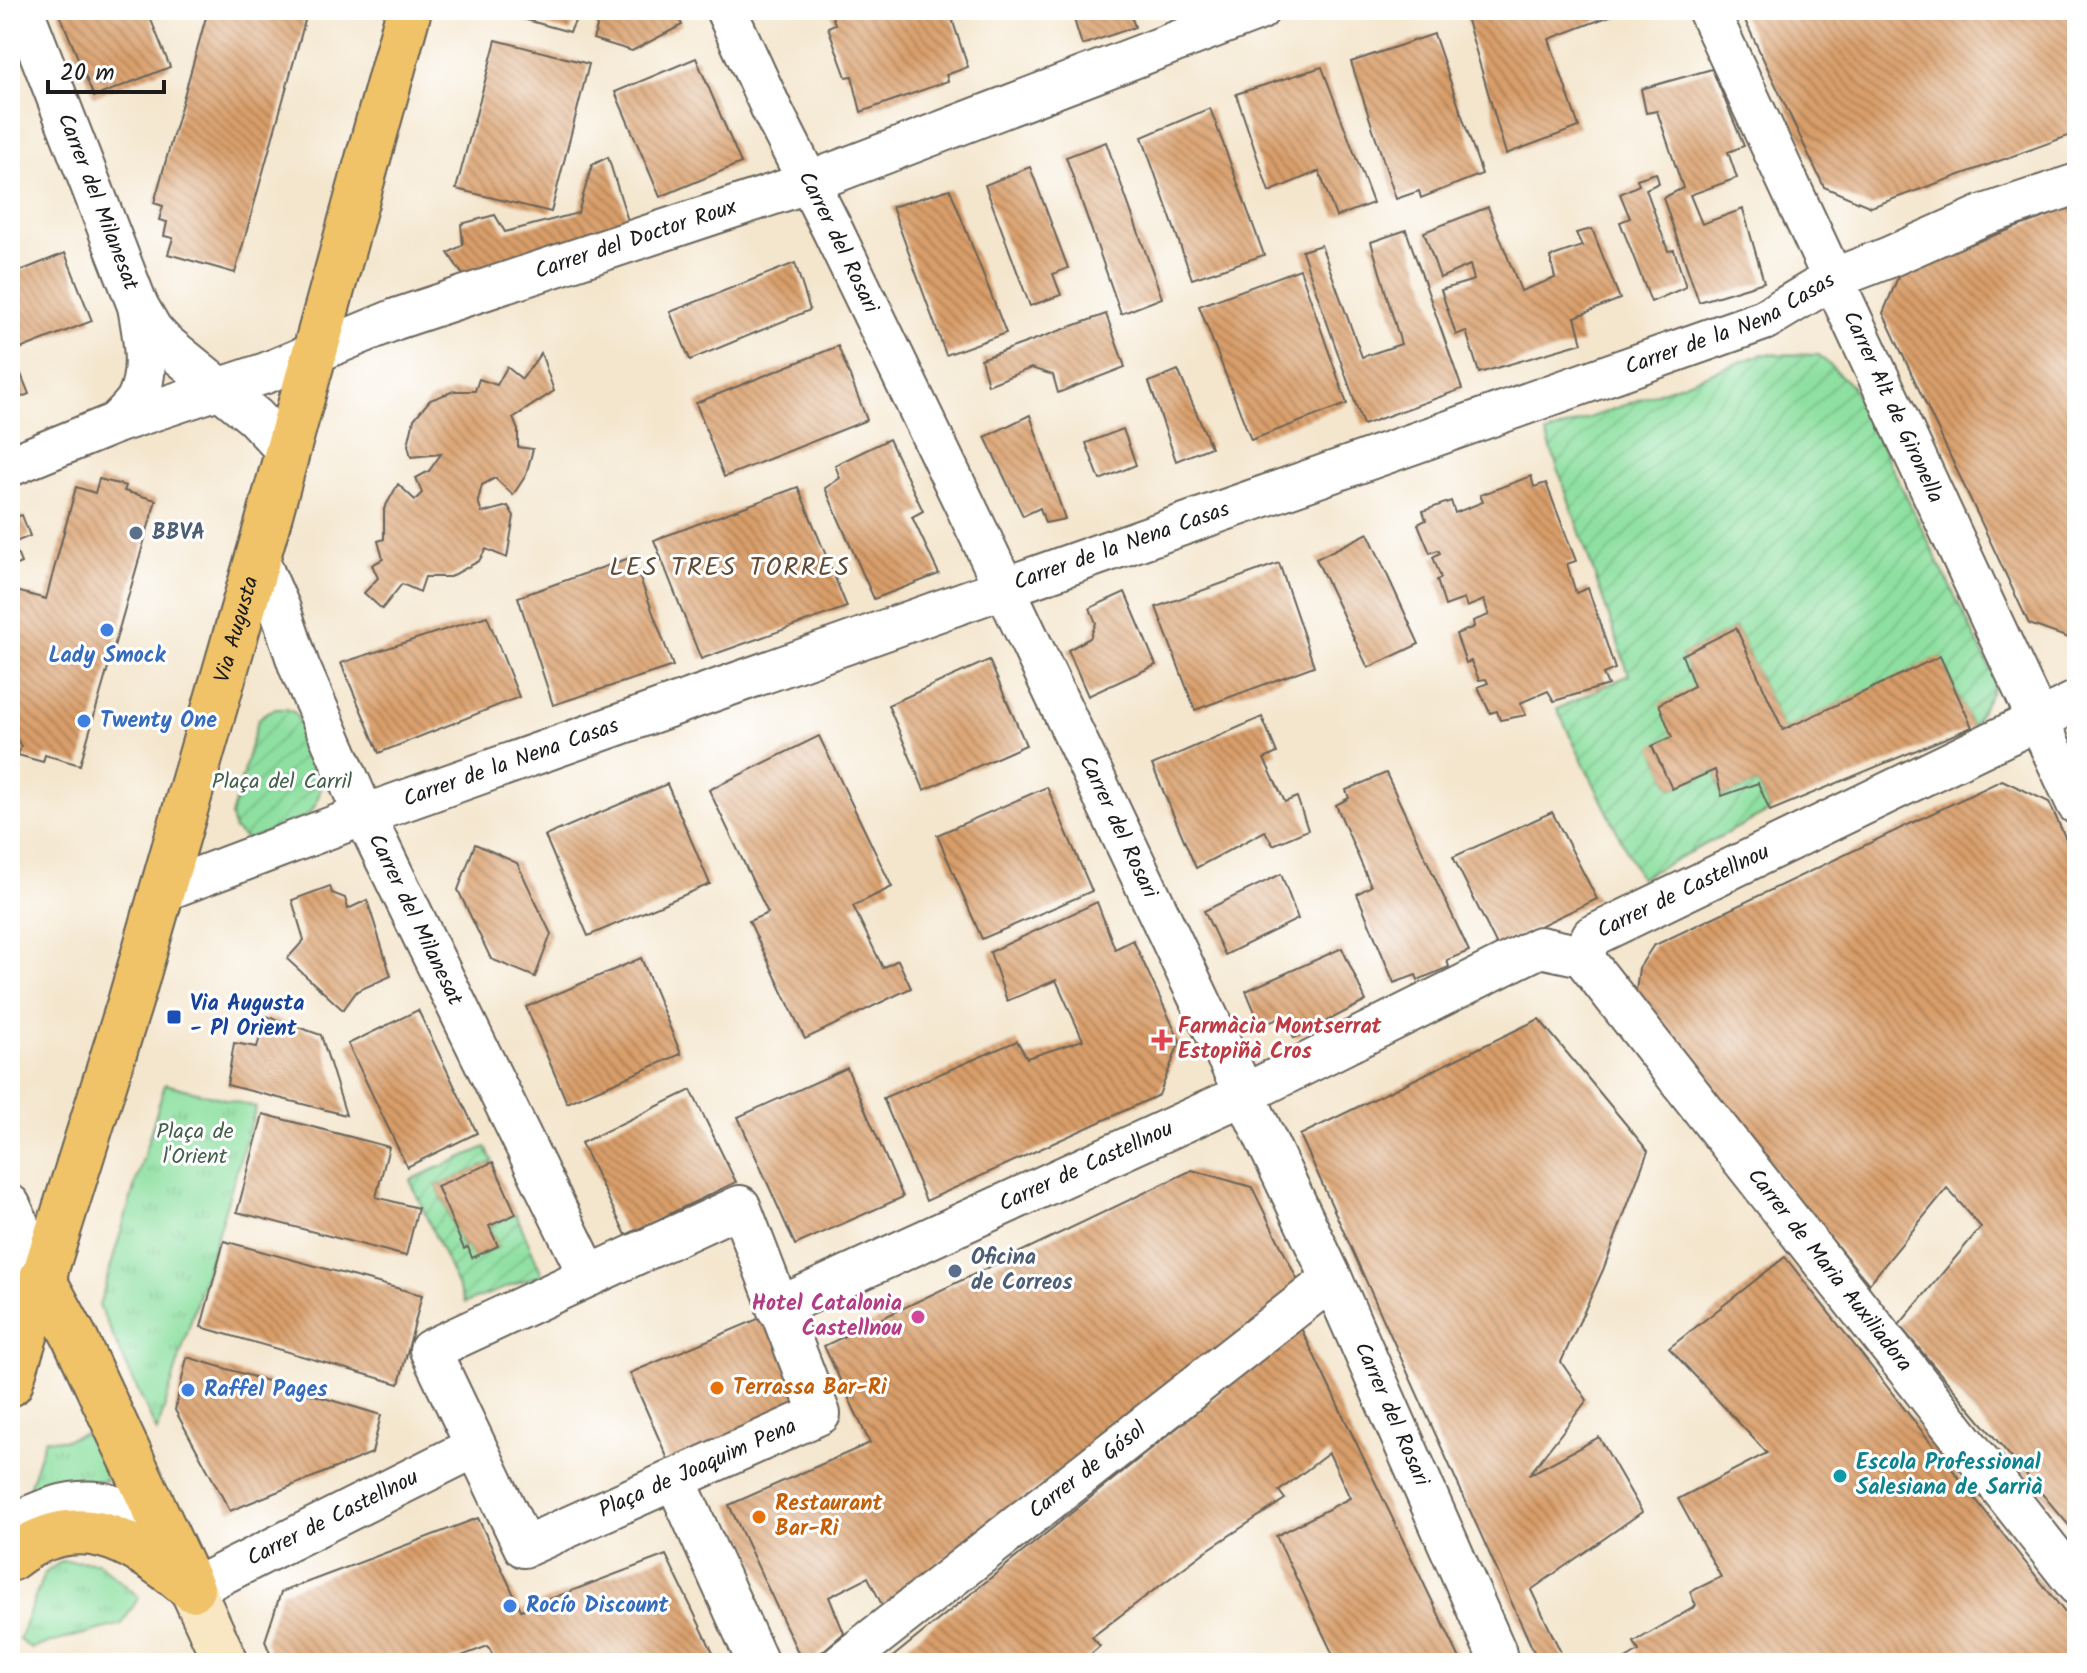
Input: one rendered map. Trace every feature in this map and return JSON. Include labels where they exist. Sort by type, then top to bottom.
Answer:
[{"type":"main road","name":"Via Augusta","points":[[10,1384],[26,1267],[130,1002],[409,10]]},
{"type":"main road","points":[[26,1267],[74,1336],[192,1589]]},
{"type":"main road","points":[[10,1559],[49,1537],[64,1532],[87,1531],[107,1535],[149,1555],[192,1589]]},
{"type":"street","name":"Carrer del Milanesat","points":[[23,10],[138,306],[152,330],[255,417],[287,451]]},
{"type":"street","name":"Carrer del Rosari","points":[[726,10],[1005,588],[1332,1279],[1496,1657]]},
{"type":"street","name":"Carrer del Doctor Roux","points":[[10,466],[116,423],[223,390],[396,319],[807,183],[1259,10]]},
{"type":"street","name":"Carrer Alt de Gironella","points":[[1708,10],[2077,804]]},
{"type":"street","name":"Carrer de la Nena Casas","points":[[160,892],[364,815],[1764,320],[1832,279],[1984,215],[2077,184]]},
{"type":"street","name":"Carrer del Milanesat","points":[[116,423],[136,401],[144,371],[138,306]]},
{"type":"street","name":"Carrer del Milanesat","points":[[257,557],[280,609],[299,666],[364,815],[589,1276]]},
{"type":"street","name":"Carrer de Castellnou","points":[[777,1308],[1243,1095],[1540,947],[1582,956],[1592,936],[2077,701]]},
{"type":"street","name":"Carrer de Maria Auxiliadora","points":[[1582,956],[2077,1585]]},
{"type":"street","points":[[10,1205],[26,1267]]},
{"type":"street","name":"Plaça de Joaquim Pena","points":[[740,1206],[777,1308],[820,1414],[524,1547],[430,1350],[740,1206]]},
{"type":"street","name":"Carrer de Gósol","points":[[842,1663],[1332,1279]]},
{"type":"street","name":"Carrer de Castellnou","points":[[192,1589],[475,1447]]},
{"type":"street","points":[[675,1479],[758,1663]]},
{"type":"street","points":[[10,1526],[39,1510],[63,1502],[90,1500],[113,1504],[139,1517],[168,1548],[192,1589],[226,1663]]},
{"type":"green space","points":[[1762,354],[1819,355],[1852,386],[1997,682],[1972,727],[1940,657],[1783,730],[1736,628],[1682,655],[1694,686],[1672,737],[1653,747],[1672,789],[1715,770],[1722,796],[1758,783],[1770,811],[1640,878],[1557,709],[1629,675],[1546,434]]},
{"type":"green space","name":"Plaça del Carril","points":[[275,709],[295,713],[317,757],[322,785],[308,816],[247,840],[234,829],[231,816],[258,720]]},
{"type":"green space","name":"Plaça de l'Orient","points":[[165,1084],[256,1107],[157,1432],[99,1306]]},
{"type":"green space","points":[[486,1147],[493,1162],[437,1186],[463,1248],[468,1247],[473,1257],[498,1247],[489,1226],[516,1214],[542,1274],[465,1303],[410,1180]]},
{"type":"green space","points":[[88,1432],[106,1472],[105,1481],[73,1480],[36,1493],[31,1490],[45,1439],[65,1440]]},
{"type":"green space","points":[[61,1561],[97,1562],[139,1597],[122,1624],[31,1648],[19,1640],[44,1574]]},
{"type":"building","points":[[58,10],[147,10],[170,67],[94,97]]},
{"type":"building","points":[[208,10],[308,10],[235,273],[168,254],[173,238],[164,236],[167,222],[159,220],[163,206],[154,203]]},
{"type":"building","points":[[506,10],[675,10],[682,25],[632,51],[593,39],[597,27],[593,16],[577,17],[570,32],[505,14]]},
{"type":"building","points":[[830,10],[949,10],[968,67],[946,75],[948,81],[861,112],[852,76],[846,77],[828,27],[835,24]]},
{"type":"building","points":[[1071,10],[1129,10],[1135,27],[1082,45]]},
{"type":"building","points":[[1464,10],[1626,10],[1549,39],[1579,127],[1506,154]]},
{"type":"building","points":[[1740,10],[2077,10],[2077,128],[2071,135],[1871,207],[1824,187]]},
{"type":"building","points":[[1434,34],[1482,174],[1421,198],[1419,191],[1396,199],[1351,62]]},
{"type":"building","points":[[496,40],[589,64],[551,212],[456,189]]},
{"type":"building","points":[[696,58],[741,163],[660,197],[615,92]]},
{"type":"building","points":[[1322,67],[1373,203],[1336,217],[1319,171],[1269,192],[1236,94]]},
{"type":"building","points":[[1712,69],[1744,146],[1728,152],[1737,178],[1690,195],[1702,224],[1743,209],[1764,282],[1699,302],[1663,198],[1683,188],[1657,111],[1646,113],[1641,89]]},
{"type":"building","points":[[1210,108],[1264,255],[1192,279],[1142,137]]},
{"type":"building","points":[[1106,142],[1162,298],[1121,314],[1066,157]]},
{"type":"building","points":[[608,157],[629,224],[465,278],[448,253],[463,245],[461,224],[495,215],[505,232],[578,213],[592,165]]},
{"type":"building","points":[[1030,167],[1068,268],[1053,274],[1061,295],[1030,306],[985,185]]},
{"type":"building","points":[[1656,173],[1659,183],[1646,189],[1668,251],[1674,250],[1686,287],[1651,302],[1620,222],[1630,218],[1620,194],[1639,185],[1637,179]]},
{"type":"building","points":[[950,189],[1006,333],[946,355],[892,207]]},
{"type":"building","points":[[2077,205],[2077,639],[2074,640],[2029,624],[1883,313],[1901,270]]},
{"type":"building","points":[[1488,207],[1521,291],[1555,278],[1550,257],[1582,246],[1576,233],[1592,229],[1620,299],[1575,317],[1582,343],[1479,373],[1466,331],[1456,335],[1441,290],[1474,280],[1470,265],[1440,278],[1424,232]]},
{"type":"building","points":[[1406,230],[1462,389],[1363,425],[1302,251],[1321,245],[1362,357],[1401,344],[1371,242]]},
{"type":"building","points":[[65,253],[92,321],[12,352],[29,394],[12,401],[16,410],[10,412],[10,275]]},
{"type":"building","points":[[795,263],[810,310],[690,360],[670,312]]},
{"type":"building","points":[[1300,269],[1347,404],[1251,440],[1199,306]]},
{"type":"building","points":[[1106,314],[1125,367],[1058,393],[1053,375],[1031,368],[988,385],[981,359]]},
{"type":"building","points":[[838,346],[867,420],[724,477],[696,403]]},
{"type":"building","points":[[541,353],[554,391],[513,418],[518,430],[518,447],[533,449],[526,475],[513,495],[495,478],[482,485],[478,501],[482,513],[508,506],[514,516],[507,558],[486,549],[479,561],[450,577],[425,577],[420,592],[402,584],[382,609],[364,593],[378,578],[372,565],[383,559],[378,541],[384,539],[384,509],[398,484],[415,500],[422,493],[416,478],[429,471],[441,454],[411,457],[408,445],[414,419],[430,400],[454,391],[475,391],[479,379],[497,385],[507,367],[522,379]]},
{"type":"building","points":[[1178,370],[1211,447],[1176,461],[1149,382]]},
{"type":"building","points":[[1030,415],[1065,519],[1045,523],[1040,508],[1023,516],[985,437]]},
{"type":"building","points":[[1123,429],[1136,465],[1100,480],[1086,443]]},
{"type":"building","points":[[889,439],[923,511],[912,517],[939,574],[874,599],[825,488],[840,478],[835,465]]},
{"type":"building","points":[[1531,476],[1534,487],[1546,483],[1576,561],[1567,564],[1576,593],[1588,588],[1615,669],[1603,674],[1608,685],[1554,701],[1548,691],[1520,703],[1526,715],[1500,720],[1497,711],[1490,713],[1478,687],[1488,683],[1486,679],[1479,680],[1471,661],[1466,663],[1456,634],[1474,627],[1473,621],[1489,615],[1484,600],[1467,607],[1464,599],[1445,606],[1437,580],[1441,578],[1433,557],[1440,553],[1438,550],[1430,553],[1418,524],[1426,520],[1423,511],[1451,501],[1455,513],[1483,502],[1480,495]]},
{"type":"building","points":[[99,479],[126,486],[124,491],[156,500],[80,765],[45,755],[43,762],[18,755],[21,746],[10,728],[10,577],[16,591],[46,599],[76,487],[95,493]]},
{"type":"building","points":[[798,487],[847,607],[701,659],[654,540]]},
{"type":"building","points":[[22,515],[30,536],[13,543],[21,563],[10,568],[10,519]]},
{"type":"building","points":[[1368,533],[1419,644],[1368,668],[1316,559]]},
{"type":"building","points":[[632,557],[673,666],[553,705],[518,597]]},
{"type":"building","points":[[1279,563],[1314,666],[1195,710],[1156,607]]},
{"type":"building","points":[[1125,592],[1156,665],[1088,696],[1068,650],[1090,638],[1096,623],[1090,608]]},
{"type":"building","points":[[487,616],[519,697],[379,753],[341,663]]},
{"type":"building","points":[[1736,628],[1783,730],[1940,656],[1972,727],[1770,811],[1758,783],[1722,796],[1715,770],[1672,789],[1652,746],[1672,737],[1659,704],[1694,686],[1682,655]]},
{"type":"building","points":[[989,660],[1026,745],[924,790],[888,705]]},
{"type":"building","points":[[1262,717],[1277,753],[1264,759],[1285,802],[1297,797],[1308,830],[1273,845],[1265,831],[1196,868],[1152,765]]},
{"type":"building","points":[[819,736],[892,887],[853,906],[883,968],[898,960],[911,988],[805,1039],[749,921],[768,913],[709,790]]},
{"type":"building","points":[[1386,773],[1469,951],[1447,960],[1449,967],[1418,980],[1416,975],[1394,983],[1357,894],[1371,886],[1336,805],[1349,798],[1346,790]]},
{"type":"building","points":[[2002,780],[2049,802],[2077,863],[2077,1535],[1899,1325],[1981,1227],[1947,1188],[1869,1284],[1649,1022],[1636,991],[1639,968],[1653,946]]},
{"type":"building","points":[[667,784],[710,884],[588,936],[545,836]]},
{"type":"building","points":[[1047,787],[1092,891],[982,939],[937,835]]},
{"type":"building","points":[[1552,812],[1597,899],[1497,946],[1453,857]]},
{"type":"building","points":[[475,844],[517,863],[551,934],[535,977],[491,959],[458,890]]},
{"type":"building","points":[[1281,874],[1298,919],[1225,955],[1204,911]]},
{"type":"building","points":[[330,886],[332,893],[345,898],[348,909],[367,900],[391,976],[357,991],[343,1010],[287,959],[304,940],[292,900]]},
{"type":"building","points":[[1097,902],[1115,949],[1133,940],[1180,1041],[1159,1095],[926,1201],[883,1098],[1017,1041],[1027,1058],[1083,1040],[1056,980],[1007,1001],[990,952]]},
{"type":"building","points":[[1342,948],[1366,1001],[1294,1038],[1285,1016],[1261,1026],[1246,991]]},
{"type":"building","points":[[641,958],[681,1054],[567,1103],[526,1007]]},
{"type":"building","points":[[418,1010],[477,1133],[407,1167],[348,1044]]},
{"type":"building","points":[[266,1016],[321,1035],[346,1115],[227,1085],[234,1043],[257,1047]]},
{"type":"building","points":[[1539,1019],[1648,1151],[1603,1270],[1561,1362],[1587,1400],[1529,1475],[1599,1437],[1642,1512],[1531,1590],[1566,1663],[1539,1663],[1300,1135]]},
{"type":"building","points":[[847,1068],[903,1197],[795,1245],[738,1117]]},
{"type":"building","points":[[691,1090],[736,1182],[626,1235],[581,1143]]},
{"type":"building","points":[[263,1114],[389,1147],[376,1197],[418,1208],[406,1256],[237,1212]]},
{"type":"building","points":[[493,1162],[516,1214],[489,1226],[498,1246],[472,1258],[468,1247],[464,1249],[437,1186]]},
{"type":"building","points":[[1192,1170],[1252,1187],[1301,1287],[882,1605],[868,1577],[829,1597],[844,1633],[809,1663],[803,1663],[729,1505],[870,1443],[824,1346]]},
{"type":"building","points":[[224,1241],[422,1295],[399,1384],[201,1327]]},
{"type":"building","name":"Escola Professional Salesiana de Sarrià","points":[[1785,1257],[2077,1628],[2077,1663],[1619,1663],[1639,1651],[1634,1642],[1696,1606],[1690,1592],[1721,1577],[1678,1499],[1767,1453],[1669,1348]]},
{"type":"building","name":"Terrassa Bar-Ri","points":[[765,1316],[804,1403],[670,1464],[630,1373]]},
{"type":"building","points":[[1301,1328],[1462,1663],[1337,1663],[1276,1536],[1350,1498],[1329,1453],[1279,1491],[1285,1499],[1206,1551],[1092,1637],[1100,1646],[1081,1663],[1016,1663],[1013,1660],[1008,1663],[885,1663]]},
{"type":"building","points":[[187,1357],[381,1415],[372,1453],[230,1511],[175,1410]]},
{"type":"building","points":[[478,1518],[521,1610],[666,1555],[718,1663],[497,1663],[488,1646],[443,1663],[274,1663],[265,1641],[281,1592]]},
{"type":"place","name":"BBVA","points":[[136,533]]},
{"type":"place","name":"Lady Smock","points":[[107,630]]},
{"type":"place","name":"Twenty One","points":[[84,721]]},
{"type":"place","name":"Via Augusta - Pl Orient","points":[[174,1017]]},
{"type":"place","name":"Farmàcia Montserrat Estopiñà Cros","points":[[1162,1040]]},
{"type":"place","name":"Oficina de Correos","points":[[955,1271]]},
{"type":"place","name":"Hotel Catalonia Castellnou","points":[[918,1317]]},
{"type":"place","name":"Terrassa Bar-Ri","points":[[717,1388]]},
{"type":"place","name":"Raffel Pages","points":[[188,1390]]},
{"type":"place","name":"Escola Professional Salesiana de Sarrià","points":[[1840,1476]]},
{"type":"place","name":"Restaurant Bar-Ri","points":[[759,1517]]},
{"type":"place","name":"Rocío Discount","points":[[510,1606]]},
{"type":"district","name":"LES TRES TORRES","points":[[730,568]]}]
